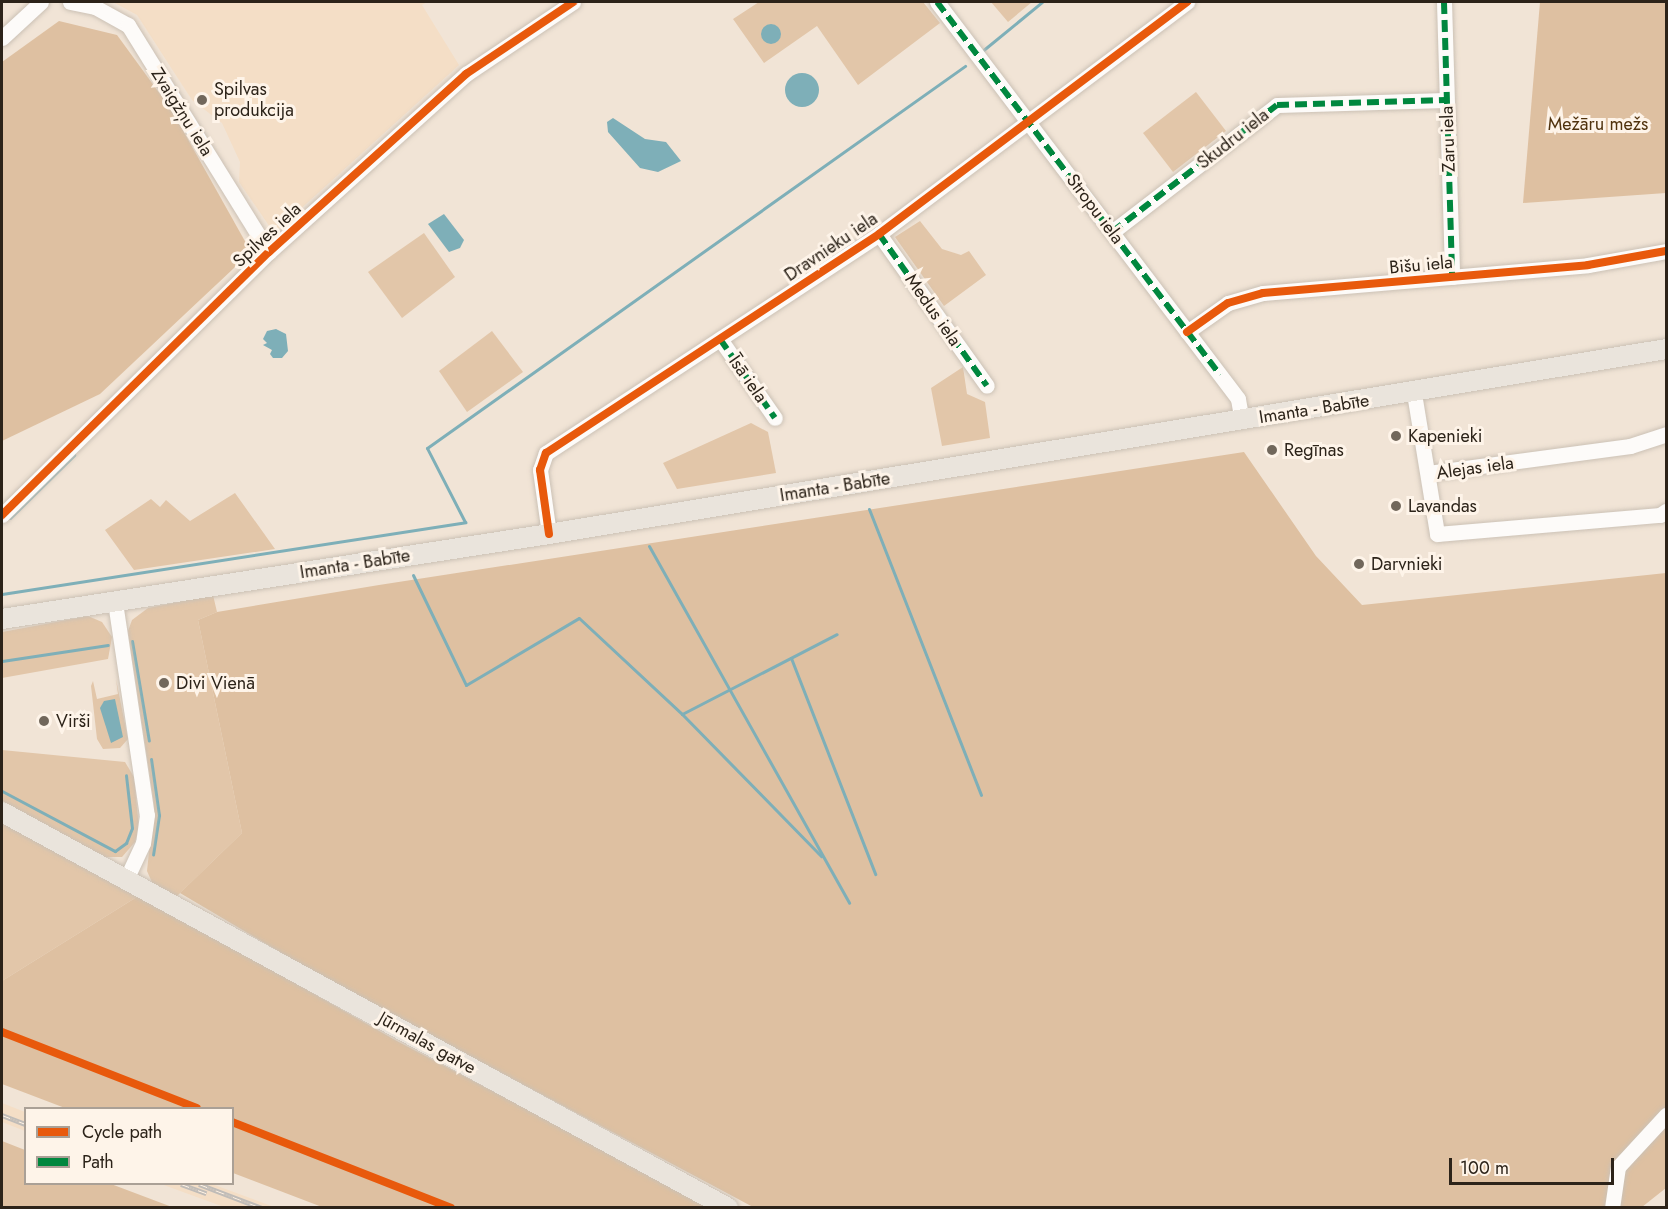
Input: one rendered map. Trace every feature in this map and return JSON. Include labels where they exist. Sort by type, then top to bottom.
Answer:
[{"type":"main road","name":"Imanta - Babīte","points":[[2,620],[549,534],[1414,393],[1666,349]]},
{"type":"main road","name":"Jūrmalas gatve","points":[[2,812],[728,1208]]},
{"type":"street","points":[[2,38],[40,2]]},
{"type":"street","name":"Zvaigžņu iela","points":[[70,2],[95,7],[128,25],[269,252]]},
{"type":"street","name":"Spilves iela","points":[[2,515],[269,252],[466,74],[573,2]]},
{"type":"street","name":"Stropu iela","points":[[937,2],[1238,399],[1242,421]]},
{"type":"street","name":"Dravnieku iela","points":[[549,534],[540,470],[546,453],[879,234],[1187,2]]},
{"type":"street","name":"Zaru iela","points":[[1444,2],[1452,277]]},
{"type":"street","name":"Skudru iela","points":[[1112,232],[1277,105],[1446,100]]},
{"type":"street","name":"Medus iela","points":[[879,234],[987,386]]},
{"type":"street","name":"Bišu iela","points":[[1187,332],[1228,303],[1263,294],[1588,265],[1666,251]]},
{"type":"street","name":"Īsā iela","points":[[720,339],[775,418]]},
{"type":"street","points":[[1414,393],[1428,473]]},
{"type":"street","name":"Alejas iela","points":[[1666,434],[1630,446],[1428,473],[1437,534],[1638,517],[1666,511]]},
{"type":"street","points":[[115,602],[147,815],[143,843],[126,879]]},
{"type":"street","points":[[1612,1208],[1618,1167],[1666,1115]]},
{"type":"shaded area","points":[[113,2],[427,2],[422,5],[459,65],[274,233],[239,182],[240,162],[222,123],[192,100],[137,15]]},
{"type":"shaded area","points":[[759,2],[923,2],[940,23],[858,85],[817,26],[764,63],[733,19]]},
{"type":"shaded area","points":[[991,2],[1032,2],[1008,22]]},
{"type":"shaded area","points":[[1196,92],[1226,131],[1173,172],[1143,133]]},
{"type":"shaded area","points":[[920,221],[942,249],[961,255],[969,251],[986,275],[944,306],[895,237]]},
{"type":"shaded area","points":[[424,233],[455,277],[402,318],[368,272]]},
{"type":"shaded area","points":[[492,331],[523,372],[467,412],[439,371]]},
{"type":"shaded area","points":[[963,367],[967,394],[985,402],[990,438],[942,446],[931,388]]},
{"type":"shaded area","points":[[751,423],[768,432],[776,473],[677,489],[663,463]]},
{"type":"shaded area","points":[[235,493],[275,549],[134,570],[105,530],[151,499],[160,507],[166,500],[190,521]]},
{"type":"shaded area","points":[[213,595],[217,612],[198,620],[242,833],[174,899],[154,887],[147,871],[154,804],[128,631],[132,620],[148,608]]},
{"type":"shaded area","points":[[88,616],[102,622],[112,637],[108,659],[2,678],[2,632]]},
{"type":"shaded area","points":[[116,679],[128,739],[120,748],[103,749],[97,739],[91,686],[93,681],[97,699],[118,694]]},
{"type":"shaded area","points":[[2,750],[125,762],[134,777],[139,828],[135,842],[122,857],[102,857],[2,804]]},
{"type":"shaded area","points":[[2,820],[140,895],[2,981]]},
{"type":"shaded area","points":[[2,1103],[24,1112],[24,1131],[2,1122]]},
{"type":"shaded area","points":[[164,1185],[215,1185],[274,1207],[224,1207]]},
{"type":"green space","name":"Mežāru mežs","points":[[1540,2],[1666,2],[1666,193],[1523,203]]},
{"type":"green space","points":[[59,21],[117,35],[171,109],[251,252],[100,394],[2,441],[2,62]]},
{"type":"green space","points":[[1244,452],[1316,556],[1362,605],[1666,573],[1666,1188],[1642,1207],[753,1207],[329,981],[180,893],[242,833],[198,620],[217,612]]},
{"type":"green space","points":[[140,895],[397,1041],[714,1207],[322,1207],[234,1173],[234,1107],[62,1107],[2,1084],[2,981]]},
{"type":"green space","points":[[2,1141],[24,1150],[24,1185],[114,1185],[172,1207],[2,1207]]},
{"type":"water","points":[[771,24],[778,27],[781,34],[778,41],[771,44],[764,41],[761,34],[764,27]]},
{"type":"water","points":[[802,73],[814,78],[819,90],[814,102],[802,107],[790,102],[785,90],[790,78]]},
{"type":"water","points":[[613,118],[645,139],[666,142],[681,161],[658,172],[640,168],[608,132],[607,122]]},
{"type":"water","points":[[444,214],[464,240],[460,248],[449,252],[428,224]]},
{"type":"water","points":[[276,329],[286,334],[288,351],[282,358],[273,358],[270,354],[272,350],[263,345],[267,343],[263,339],[267,331]]},
{"type":"water","points":[[115,699],[123,737],[111,743],[100,708],[104,701]]},
{"type":"waterway","points":[[981,52],[1042,2]]},
{"type":"waterway","points":[[2,594],[465,522],[427,448],[965,66]]},
{"type":"waterway","points":[[10,518],[74,455]]},
{"type":"waterway","points":[[869,509],[981,795]]},
{"type":"waterway","points":[[649,546],[849,903]]},
{"type":"waterway","points":[[413,575],[466,685],[579,618],[682,714],[821,856]]},
{"type":"waterway","points":[[682,714],[837,634]]},
{"type":"waterway","points":[[132,641],[149,741]]},
{"type":"waterway","points":[[2,661],[108,645]]},
{"type":"waterway","points":[[791,658],[875,874]]},
{"type":"waterway","points":[[151,759],[159,815],[153,855]]},
{"type":"waterway","points":[[2,791],[115,851],[126,843],[132,828],[126,775]]},
{"type":"railway","points":[[2,1115],[24,1123]]},
{"type":"railway","points":[[184,1185],[206,1193]]},
{"type":"railway","points":[[202,1185],[262,1208]]},
{"type":"marked path","points":[[937,2],[1220,375]]},
{"type":"marked path","points":[[1444,2],[1452,277]]},
{"type":"marked path","points":[[1112,232],[1277,105],[1446,100]]},
{"type":"marked path","points":[[879,234],[987,386]]},
{"type":"marked path","points":[[720,339],[775,418]]},
{"type":"cycle path","points":[[2,515],[269,252],[466,74],[573,2]]},
{"type":"cycle path","points":[[549,534],[540,470],[546,453],[879,234],[1187,2]]},
{"type":"cycle path","points":[[1187,332],[1228,303],[1263,293],[1588,265],[1666,251]]},
{"type":"cycle path","points":[[2,1032],[194,1107]]},
{"type":"cycle path","points":[[234,1123],[451,1208]]},
{"type":"place","name":"Spilvas produkcija","points":[[202,100]]},
{"type":"place","name":"Kapenieki","points":[[1396,436]]},
{"type":"place","name":"Regīnas","points":[[1272,450]]},
{"type":"place","name":"Lavandas","points":[[1396,506]]},
{"type":"place","name":"Darvnieki","points":[[1359,564]]},
{"type":"place","name":"Divi Vienā","points":[[164,683]]},
{"type":"place","name":"Virši","points":[[44,721]]}]
